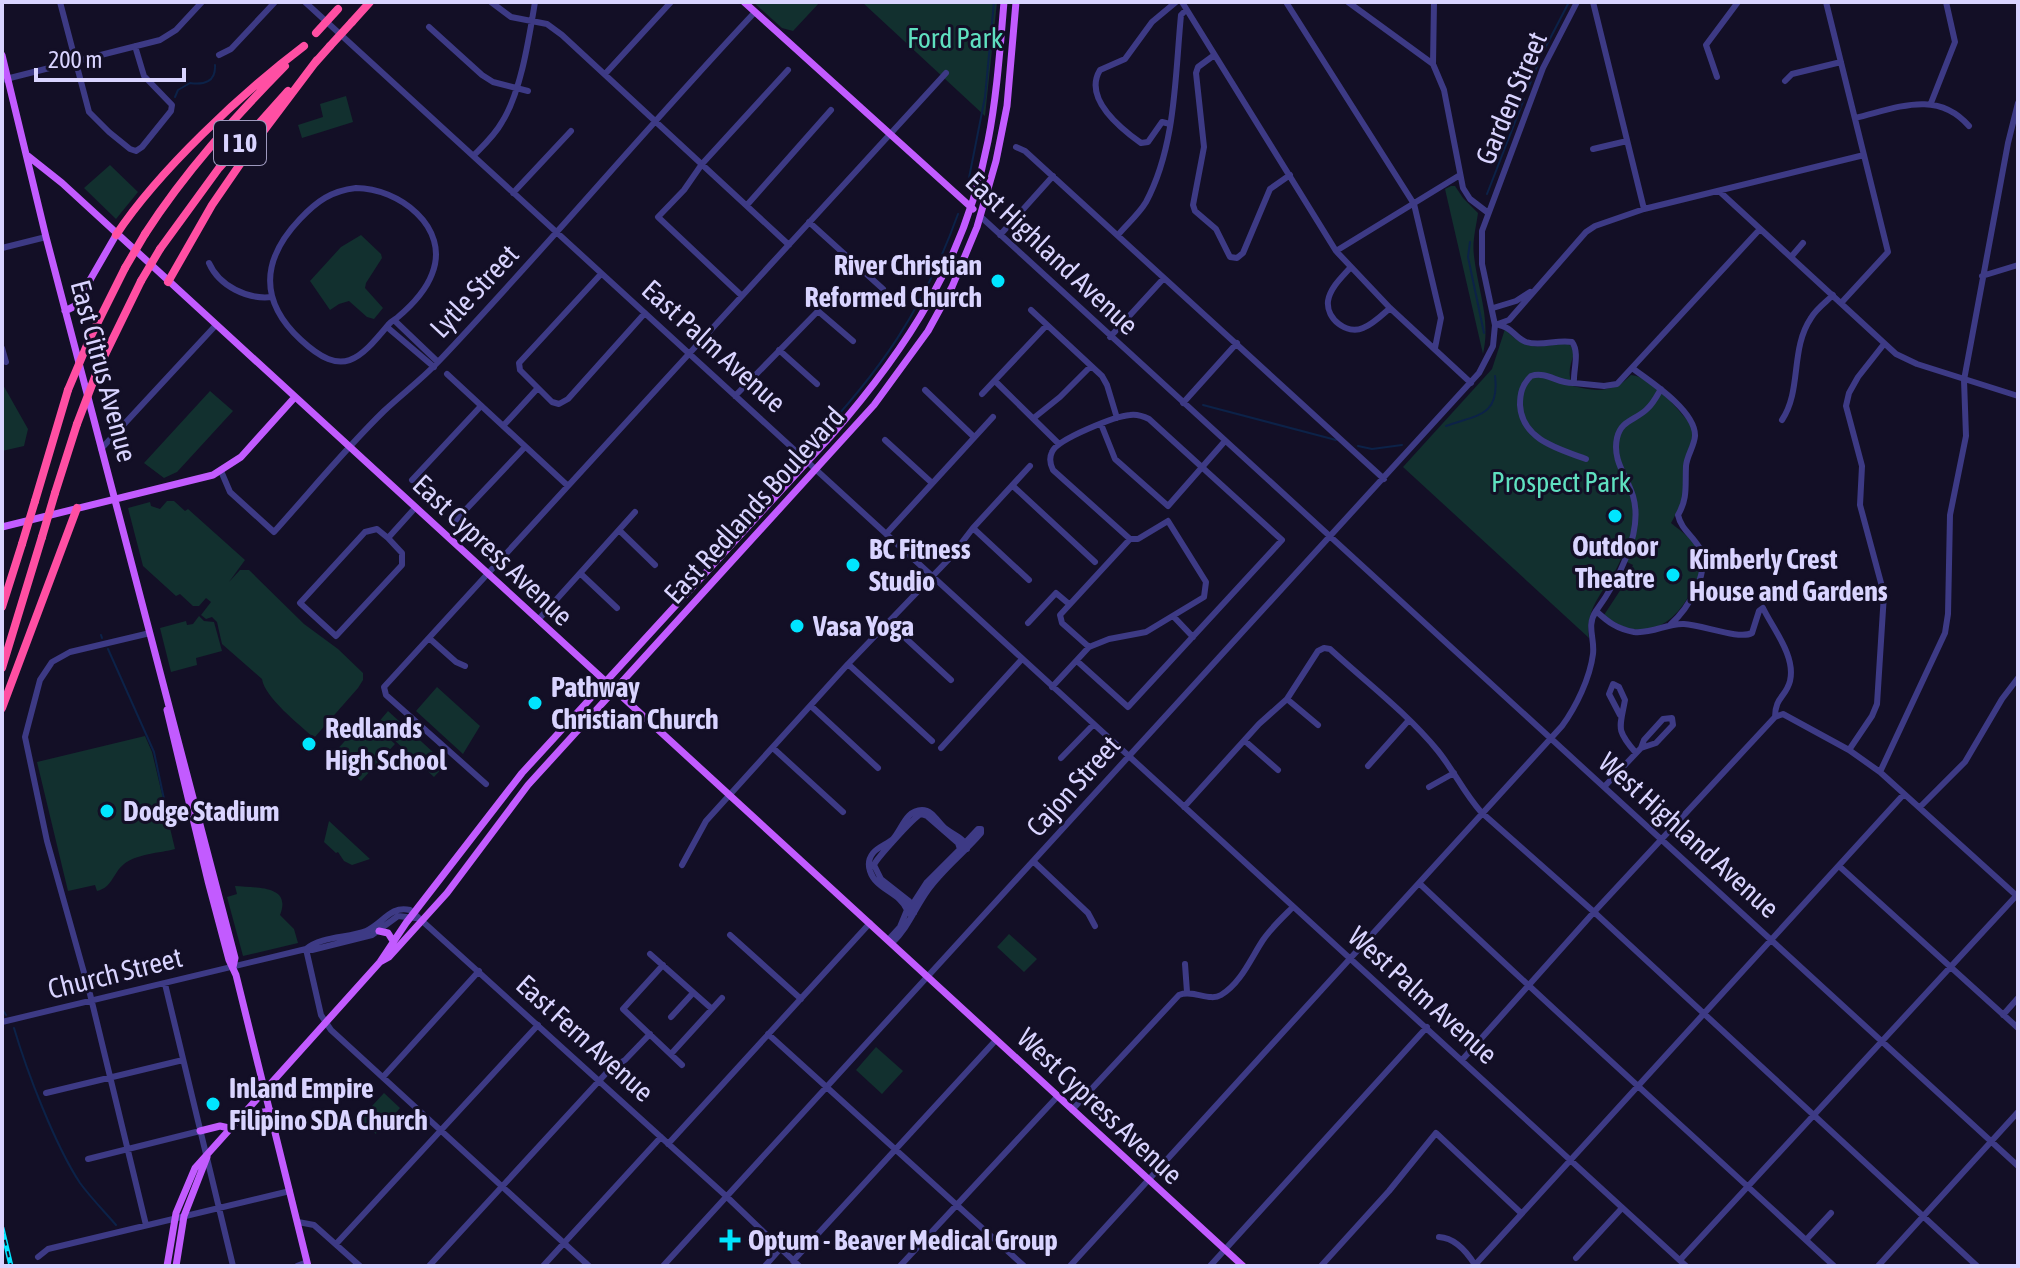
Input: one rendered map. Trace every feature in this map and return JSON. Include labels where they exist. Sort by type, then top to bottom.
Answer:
[{"type":"highway","name":"I 10","points":[[2,668],[77,424],[98,369],[141,281],[160,249],[219,168],[370,2]]},
{"type":"highway","name":"I 10","points":[[2,607],[68,390],[125,268],[169,196],[206,150],[341,6]]},
{"type":"highway","points":[[116,235],[162,178],[202,137],[270,72],[304,46]]},
{"type":"highway","points":[[168,282],[212,205],[317,60]]},
{"type":"highway","points":[[2,708],[77,508]]},
{"type":"main road","name":"East Highland Avenue","points":[[744,2],[980,216]]},
{"type":"main road","name":"East Redlands Boulevard","points":[[167,1266],[174,1218],[195,1168],[380,962],[412,915],[522,773],[868,393],[919,323],[949,264],[971,208],[988,141],[1004,2]]},
{"type":"main road","name":"East Redlands Boulevard","points":[[380,962],[389,957],[447,893],[528,785],[816,471],[898,376],[928,331],[952,287],[980,216],[996,161],[1007,106],[1016,2]]},
{"type":"main road","name":"East Citrus Avenue","points":[[2,55],[5,79],[28,156],[65,311],[184,755],[235,958],[233,967],[308,1264]]},
{"type":"main road","name":"East Cypress Avenue","points":[[28,156],[928,978]]},
{"type":"main road","points":[[65,311],[75,306],[116,235]]},
{"type":"main road","points":[[2,527],[199,480],[221,471],[241,457],[295,397]]},
{"type":"main road","points":[[379,931],[388,933],[393,941]]},
{"type":"main road","name":"West Cypress Avenue","points":[[928,978],[1243,1266]]},
{"type":"main road","points":[[240,1115],[271,1111]]},
{"type":"main road","points":[[200,1131],[220,1126],[229,1128]]},
{"type":"main road","name":"East Redlands Boulevard","points":[[176,1266],[184,1216],[207,1157]]},
{"type":"street","points":[[60,2],[87,108],[92,116],[136,151],[171,111],[172,105],[144,76],[135,46]]},
{"type":"street","points":[[5,79],[170,35],[202,2]]},
{"type":"street","points":[[219,55],[231,49],[275,2]]},
{"type":"street","name":"East Palm Avenue","points":[[305,2],[1129,757]]},
{"type":"street","points":[[491,2],[511,17],[547,24],[562,35],[789,245]]},
{"type":"street","points":[[474,155],[504,120],[516,88],[535,2]]},
{"type":"street","points":[[605,74],[671,2]]},
{"type":"street","points":[[1170,124],[1162,122],[1148,142],[1141,143],[1129,135],[1098,99],[1093,85],[1100,70],[1125,59],[1152,22],[1176,2]]},
{"type":"street","points":[[1182,2],[1336,251],[1390,308],[1471,383]]},
{"type":"street","points":[[1286,2],[1414,204],[1441,318],[1435,348]]},
{"type":"street","points":[[1348,2],[1433,64]]},
{"type":"street","points":[[1434,2],[1433,64],[1444,90],[1463,188],[1470,199],[1487,212]]},
{"type":"street","name":"Garden Street","points":[[1493,308],[1480,251],[1487,212],[1543,68],[1577,2]]},
{"type":"street","points":[[1593,2],[1644,209]]},
{"type":"street","points":[[1717,77],[1706,45],[1738,2]]},
{"type":"street","points":[[1826,2],[1888,252],[1842,302]]},
{"type":"street","points":[[1931,103],[1955,42],[1946,2]]},
{"type":"street","points":[[1118,235],[1145,204],[1157,175],[1170,124],[1181,15],[1186,10]]},
{"type":"street","name":"Lytle Street","points":[[221,471],[230,492],[274,532],[386,409],[417,384],[557,234],[755,12]]},
{"type":"street","points":[[429,27],[482,75],[493,82],[528,91]]},
{"type":"street","points":[[1213,56],[1197,70],[1204,147],[1193,205],[1195,211],[1217,230],[1228,255],[1237,258],[1241,255],[1270,189],[1290,175]]},
{"type":"street","points":[[1785,81],[1792,74],[1841,62]]},
{"type":"street","points":[[742,296],[658,217],[788,70]]},
{"type":"street","points":[[486,784],[383,693],[384,687],[946,73]]},
{"type":"street","points":[[1855,118],[1931,103],[1958,113],[1969,126]]},
{"type":"street","points":[[1880,772],[1945,633],[1950,515],[1966,436],[1964,380],[2018,103]]},
{"type":"street","points":[[747,205],[831,110]]},
{"type":"street","points":[[513,193],[571,131]]},
{"type":"street","points":[[1593,149],[1627,141]]},
{"type":"street","points":[[1016,147],[1025,151],[1053,176],[1384,479]]},
{"type":"street","points":[[1495,325],[1509,320],[1586,232],[1595,226],[1644,209],[1864,155]]},
{"type":"street","points":[[1336,251],[1460,175]]},
{"type":"street","points":[[1000,235],[1053,176]]},
{"type":"street","points":[[356,188],[389,193],[414,211],[429,229],[436,255],[432,276],[424,289],[369,349],[357,357],[343,361],[330,360],[314,352],[287,327],[272,297],[270,275],[280,243],[313,204],[332,193],[356,188]]},
{"type":"street","points":[[1719,191],[1884,344],[1905,359],[2018,396]]},
{"type":"street","name":"East Highland Avenue","points":[[980,216],[1329,538]]},
{"type":"street","points":[[809,222],[883,289]]},
{"type":"street","points":[[1586,459],[1540,439],[1526,427],[1521,413],[1521,389],[1531,376],[1542,374],[1560,382],[1617,384],[1760,229]]},
{"type":"street","points":[[2,248],[46,237]]},
{"type":"street","points":[[1791,257],[1803,243]]},
{"type":"street","points":[[209,263],[213,271],[236,289],[252,296],[272,297]]},
{"type":"street","points":[[1982,276],[2018,265]]},
{"type":"street","points":[[1350,268],[1333,289],[1328,302],[1331,314],[1339,325],[1348,329],[1363,328],[1390,308]]},
{"type":"street","points":[[601,274],[519,363],[520,370],[537,389],[552,402],[564,402],[645,313]]},
{"type":"street","points":[[1110,337],[1164,278]]},
{"type":"street","points":[[1493,308],[1516,301],[1533,290]]},
{"type":"street","points":[[1782,420],[1791,405],[1798,351],[1809,321],[1833,295]]},
{"type":"street","name":"Cajon Street","points":[[663,1266],[1471,383],[1487,361],[1493,346],[1493,308]]},
{"type":"street","points":[[1031,310],[1106,382],[1117,418]]},
{"type":"street","points":[[735,396],[818,311],[853,341]]},
{"type":"street","points":[[394,320],[436,364]]},
{"type":"street","points":[[101,449],[216,325]]},
{"type":"street","points":[[1495,325],[1506,326],[1530,343],[1572,342],[1576,346],[1577,356],[1573,367],[1574,383]]},
{"type":"street","points":[[982,394],[1046,326]]},
{"type":"street","points":[[387,327],[436,364]]},
{"type":"street","points":[[1183,403],[1237,343]]},
{"type":"street","points":[[1849,750],[1877,704],[1884,594],[1860,505],[1862,466],[1848,421],[1847,401],[1863,369],[1884,344]]},
{"type":"street","points":[[2,348],[6,362]]},
{"type":"street","points":[[779,350],[817,384]]},
{"type":"street","points":[[1035,417],[1091,366]]},
{"type":"street","points":[[1632,368],[1661,389],[1694,427],[1694,443],[1686,468],[1687,497],[1678,518],[1699,547],[1702,572],[1683,611],[1670,625]]},
{"type":"street","points":[[447,374],[568,486]]},
{"type":"street","points":[[995,381],[1035,417],[1059,444]]},
{"type":"street","points":[[503,426],[537,389]]},
{"type":"street","points":[[1070,1266],[1566,720],[1590,668],[1594,646],[1590,622],[1619,575],[1630,546],[1635,518],[1633,496],[1617,459],[1617,440],[1624,424],[1648,409],[1661,389]]},
{"type":"street","points":[[925,390],[974,437]]},
{"type":"street","points":[[412,480],[481,406]]},
{"type":"street","points":[[1077,661],[1128,707],[1282,540],[1149,419],[1135,415],[1117,418],[1059,444],[1050,454],[1053,470],[1130,539],[1138,539],[1168,521]]},
{"type":"street","points":[[886,534],[993,417]]},
{"type":"street","points":[[1101,424],[1115,459],[1168,506]]},
{"type":"street","points":[[885,440],[932,483]]},
{"type":"street","points":[[1052,687],[1089,647],[1109,639],[1146,632],[1203,598],[1207,586],[1166,513],[1168,506],[1225,441]]},
{"type":"street","points":[[456,520],[525,447]]},
{"type":"street","points":[[682,865],[700,828],[1030,466]]},
{"type":"street","points":[[1013,486],[1095,562]]},
{"type":"street","points":[[388,538],[415,508]]},
{"type":"street","points":[[538,620],[635,512]]},
{"type":"street","points":[[973,528],[1029,580]]},
{"type":"street","points":[[377,529],[388,538],[402,553],[402,565],[336,636],[300,603],[365,532],[377,529]]},
{"type":"street","points":[[620,531],[655,565]]},
{"type":"street","name":"West Highland Avenue","points":[[1329,538],[2018,1166]]},
{"type":"street","points":[[1089,647],[1060,620],[1060,615],[1130,539]]},
{"type":"street","points":[[581,574],[617,608]]},
{"type":"street","points":[[1028,623],[1056,593],[1069,604]]},
{"type":"street","points":[[1596,611],[1613,626],[1635,632],[1648,632],[1670,625],[1709,627],[1747,636],[1755,629],[1759,611],[1763,608],[1785,648],[1790,673],[1788,686],[1776,700],[1775,717]]},
{"type":"street","points":[[1173,616],[1193,637]]},
{"type":"street","points":[[888,622],[951,680]]},
{"type":"street","points":[[146,1225],[92,1002],[50,853],[25,737],[40,680],[52,662],[70,652],[150,633]]},
{"type":"street","points":[[429,638],[465,666]]},
{"type":"street","points":[[1184,807],[1269,714],[1287,699],[1318,651],[1330,649],[1409,720],[1438,751],[1466,795],[1481,812],[1594,912],[1977,1266]]},
{"type":"street","points":[[941,748],[1022,659]]},
{"type":"street","points":[[848,664],[932,741]]},
{"type":"street","points":[[1920,807],[1965,762],[2018,678]]},
{"type":"street","points":[[1287,699],[1318,725]]},
{"type":"street","points":[[811,706],[878,768]]},
{"type":"street","points":[[1462,1060],[1527,985],[1775,717],[1783,714],[1849,750],[1920,807],[2017,897],[1813,1115],[1683,1263]]},
{"type":"street","points":[[1620,715],[1619,731],[1639,750]]},
{"type":"street","points":[[1604,787],[1663,719],[1672,718],[1673,725],[1659,741],[1639,750]]},
{"type":"street","points":[[1368,766],[1409,720]]},
{"type":"street","points":[[1061,758],[1093,725]]},
{"type":"street","points":[[1245,741],[1278,770]]},
{"type":"street","points":[[773,748],[843,812]]},
{"type":"street","name":"West Palm Avenue","points":[[1129,757],[1683,1263]]},
{"type":"street","points":[[1429,787],[1454,773]]},
{"type":"street","points":[[1439,1237],[1446,1237],[1459,1245],[1475,1266],[1904,794]]},
{"type":"street","points":[[910,913],[899,897],[880,885],[872,875],[869,865],[874,853],[893,838],[911,814],[922,810],[929,811],[964,846]]},
{"type":"street","points":[[912,904],[877,874],[874,865],[877,857],[921,814],[964,846]]},
{"type":"street","points":[[910,913],[912,904],[935,873],[964,846]]},
{"type":"street","points":[[890,942],[964,846]]},
{"type":"street","points":[[1033,861],[1088,913],[1095,926]]},
{"type":"street","points":[[1839,866],[2018,1028]]},
{"type":"street","points":[[1419,883],[1834,1266]]},
{"type":"street","points":[[1072,1110],[1176,997],[1187,992],[1216,997],[1224,993],[1244,972],[1265,937],[1293,907]]},
{"type":"street","points":[[306,949],[317,943],[365,931],[398,909],[407,908],[412,915]]},
{"type":"street","points":[[306,949],[365,938],[398,916],[412,915]]},
{"type":"street","name":"East Fern Avenue","points":[[412,915],[422,920],[479,971],[726,1196],[796,1264]]},
{"type":"street","points":[[668,1144],[870,923]]},
{"type":"street","points":[[730,935],[801,999]]},
{"type":"street","points":[[306,949],[325,1022],[589,1266]]},
{"type":"street","name":"Church Street","points":[[4,1023],[306,949]]},
{"type":"street","points":[[650,954],[712,1009]]},
{"type":"street","points":[[1185,964],[1187,992]]},
{"type":"street","points":[[663,965],[623,1009],[682,1065]]},
{"type":"street","points":[[383,1077],[479,971]]},
{"type":"street","points":[[165,984],[233,1266]]},
{"type":"street","points":[[671,1017],[693,993]]},
{"type":"street","points":[[671,1054],[722,998]]},
{"type":"street","points":[[2003,1015],[2018,998]]},
{"type":"street","points":[[336,1244],[538,1025]]},
{"type":"street","points":[[1210,1266],[1427,1027]]},
{"type":"street","points":[[429,1266],[613,1066],[625,1060],[650,1034]]},
{"type":"street","points":[[768,1034],[896,1148],[1018,1264]]},
{"type":"street","points":[[796,1264],[896,1148],[996,1040]]},
{"type":"street","points":[[46,1093],[183,1060]]},
{"type":"street","points":[[900,1266],[1057,1097]]},
{"type":"street","points":[[1878,1266],[2018,1112]]},
{"type":"street","points":[[88,1159],[200,1131]]},
{"type":"street","points":[[1321,1266],[1436,1133],[1521,1213]]},
{"type":"street","points":[[543,1266],[661,1137]]},
{"type":"street","points":[[38,1257],[48,1249],[290,1191]]},
{"type":"street","points":[[1576,1258],[1622,1208]]},
{"type":"street","points":[[1806,1240],[1831,1213]]},
{"type":"street","points":[[298,1222],[314,1225],[360,1266]]},
{"type":"street","points":[[765,1266],[780,1249]]},
{"type":"street","points":[[297,1266],[308,1264]]},
{"type":"green space","points":[[753,2],[820,2],[793,31],[782,28]]},
{"type":"green space","name":"Ford Park","points":[[862,2],[997,2],[985,116]]},
{"type":"green space","points":[[346,96],[353,122],[302,138],[298,125],[323,117],[320,104]]},
{"type":"green space","points":[[110,165],[138,192],[116,219],[84,188]]},
{"type":"green space","points":[[1455,186],[1478,213],[1474,250],[1485,317],[1483,354],[1445,189]]},
{"type":"green space","points":[[361,235],[382,258],[365,288],[383,308],[374,319],[367,317],[349,301],[330,310],[310,281],[341,247]]},
{"type":"green space","name":"Prospect Park","points":[[1505,329],[1526,345],[1566,343],[1571,346],[1574,354],[1570,366],[1573,386],[1604,390],[1618,385],[1631,375],[1640,377],[1664,394],[1690,423],[1693,430],[1683,501],[1671,523],[1695,546],[1701,566],[1683,605],[1664,623],[1642,630],[1630,629],[1604,615],[1633,565],[1621,559],[1594,606],[1588,626],[1589,638],[1403,467],[1492,369]]},
{"type":"green space","points":[[2,383],[28,429],[24,446],[2,451]]},
{"type":"green space","points":[[210,391],[233,411],[177,472],[164,478],[144,463]]},
{"type":"green space","points":[[167,501],[174,501],[185,511],[188,509],[245,560],[229,582],[240,570],[249,570],[304,624],[338,649],[363,673],[358,688],[314,738],[276,702],[262,679],[222,644],[217,622],[212,617],[206,619],[201,615],[211,602],[206,598],[199,606],[193,606],[180,594],[176,596],[143,566],[128,508],[150,502],[151,506],[160,509]]},
{"type":"green space","points":[[199,616],[204,621],[214,622],[222,651],[196,658],[197,665],[171,672],[160,628],[186,621],[187,625],[193,624]]},
{"type":"green space","points":[[437,687],[480,726],[463,754],[416,711]]},
{"type":"green space","points":[[388,711],[446,764],[434,777],[377,724]]},
{"type":"green space","points":[[366,718],[395,744],[361,781],[332,755]]},
{"type":"green space","name":"Dodge Stadium","points":[[145,736],[152,752],[175,849],[129,861],[97,891],[95,885],[68,891],[37,762]]},
{"type":"green space","points":[[329,821],[370,859],[352,865],[344,861],[324,842]]},
{"type":"green space","points":[[235,886],[262,888],[277,893],[282,905],[280,915],[294,929],[298,943],[243,956],[227,897],[237,894]]},
{"type":"green space","points":[[1009,934],[1037,959],[1024,972],[997,947]]},
{"type":"green space","points":[[876,1047],[903,1071],[882,1094],[856,1070]]},
{"type":"green space","points":[[384,1093],[400,1108],[381,1130],[378,1128],[376,1134],[360,1119]]},
{"type":"waterway","points":[[967,188],[985,97],[994,2]]},
{"type":"waterway","points":[[1542,54],[1569,2]]},
{"type":"waterway","points":[[1527,91],[1540,59]]},
{"type":"waterway","points":[[175,97],[178,90],[190,83],[204,83],[211,79],[215,65]]},
{"type":"waterway","points":[[1487,194],[1524,99]]},
{"type":"waterway","points":[[810,446],[858,392],[897,339],[930,281],[958,214]]},
{"type":"waterway","points":[[1470,242],[1468,257],[1484,333]]},
{"type":"waterway","points":[[1446,426],[1476,416],[1490,407],[1496,389],[1495,376]]},
{"type":"waterway","points":[[1203,405],[1336,440]]},
{"type":"waterway","points":[[1358,446],[1372,449],[1402,445]]},
{"type":"waterway","points":[[108,649],[154,752],[164,799]]},
{"type":"waterway","points":[[2,1009],[6,1015]]},
{"type":"waterway","points":[[14,1028],[61,1149],[80,1183],[116,1225]]},
{"type":"railway","points":[[2,1228],[11,1266]]},
{"type":"place","name":"River Christian Reformed Church","points":[[998,281]]},
{"type":"place","name":"Outdoor Theatre","points":[[1615,516]]},
{"type":"place","name":"BC Fitness Studio","points":[[853,565]]},
{"type":"place","name":"Kimberly Crest House and Gardens","points":[[1673,575]]},
{"type":"place","name":"Vasa Yoga","points":[[797,626]]},
{"type":"place","name":"Pathway Christian Church","points":[[535,703]]},
{"type":"place","name":"Redlands High School","points":[[309,744]]},
{"type":"place","name":"Dodge Stadium","points":[[107,811]]},
{"type":"place","name":"Inland Empire Filipino SDA Church","points":[[213,1104]]},
{"type":"place","name":"Optum - Beaver Medical Group","points":[[730,1240]]}]
